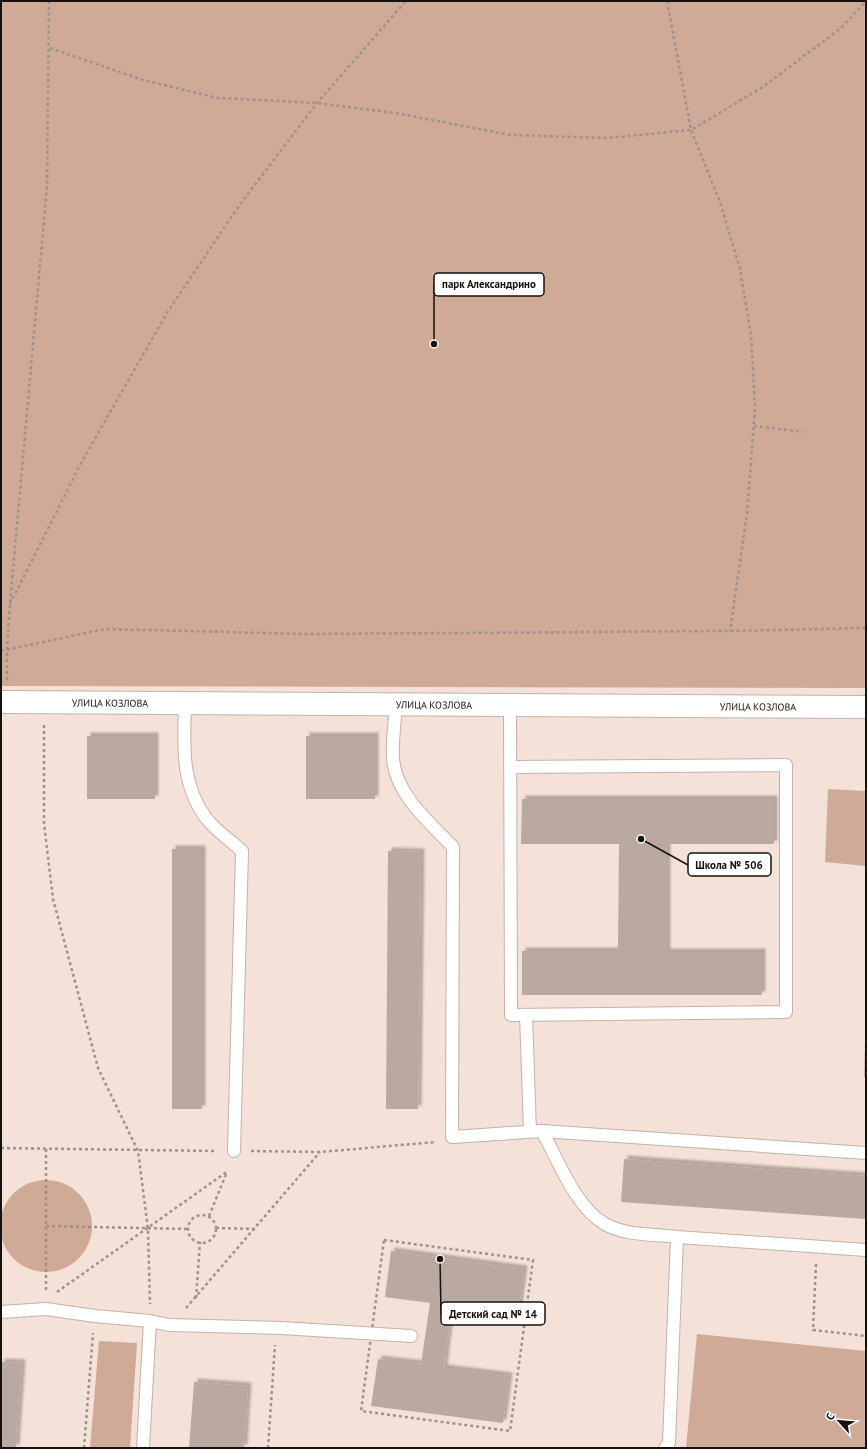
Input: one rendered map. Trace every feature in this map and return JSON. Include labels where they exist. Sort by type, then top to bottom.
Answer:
[{"type":"street","name":"УЛИЦА КОЗЛОВА","points":[[1,702],[866,707]]},
{"type":"lane","points":[[185,702],[184,765],[193,795],[206,818],[242,851],[234,1151]]},
{"type":"lane","points":[[396,704],[392,757],[395,774],[404,791],[452,847],[452,1137],[536,1131],[866,1153]]},
{"type":"lane","points":[[510,705],[510,767],[511,1015],[786,1012],[786,765],[510,767]]},
{"type":"lane","points":[[526,1015],[536,1131],[586,1209],[605,1224],[626,1232],[866,1250]]},
{"type":"lane","points":[[665,1448],[669,1443],[677,1237]]},
{"type":"lane","points":[[1,1312],[46,1309],[94,1316],[150,1321],[169,1325],[411,1336]]},
{"type":"lane","points":[[143,1448],[150,1321]]},
{"type":"path","points":[[7,681],[7,650],[10,604],[47,186],[50,48],[49,1]]},
{"type":"path","points":[[10,604],[81,462],[167,313],[238,207],[317,103],[406,1]]},
{"type":"path","points":[[667,1],[691,130],[720,202],[740,269],[751,336],[755,408],[754,426],[747,514],[730,631]]},
{"type":"path","points":[[50,48],[143,80],[218,98],[317,103],[395,114],[511,135],[608,138],[691,130],[763,87],[841,28],[866,1]]},
{"type":"path","points":[[754,426],[803,432]]},
{"type":"path","points":[[1,651],[105,629],[308,634],[730,631],[866,628]]},
{"type":"path","points":[[44,721],[44,823],[53,899],[98,1068],[138,1151],[148,1229],[150,1321]]},
{"type":"path","points":[[46,1149],[46,1293]]},
{"type":"path","points":[[169,1325],[196,1298],[320,1152]]},
{"type":"path","points":[[52,1296],[228,1171],[209,1216]]},
{"type":"path","points":[[204,1215],[209,1216],[216,1228],[213,1237],[205,1242],[200,1242],[191,1238],[188,1229],[191,1220],[194,1217],[204,1215]]},
{"type":"path","points":[[46,1226],[188,1229]]},
{"type":"path","points":[[216,1228],[255,1229]]},
{"type":"path","points":[[384,1240],[533,1260],[510,1432],[361,1411],[371,1333],[384,1240]]},
{"type":"path","points":[[196,1298],[200,1242]]},
{"type":"path","points":[[816,1246],[813,1330],[866,1336]]},
{"type":"path","points":[[84,1448],[94,1316]]},
{"type":"path","points":[[268,1448],[277,1329]]},
{"type":"shaded area","points":[[1,1],[866,1],[866,688],[1,686]]},
{"type":"shaded area","points":[[828,789],[866,791],[866,866],[825,862]]},
{"type":"shaded area","points":[[866,1006],[866,1077],[864,1077]]},
{"type":"shaded area","points":[[46,1180],[64,1183],[79,1193],[89,1208],[92,1226],[89,1244],[79,1259],[64,1269],[46,1272],[28,1269],[13,1259],[3,1244],[0,1226],[3,1208],[13,1193],[28,1183]]},
{"type":"shaded area","points":[[697,1334],[866,1351],[866,1448],[686,1448]]},
{"type":"shaded area","points":[[99,1341],[137,1343],[130,1448],[90,1448]]},
{"type":"building","points":[[87,736],[155,736],[155,799],[87,799]]},
{"type":"building","points":[[306,736],[375,736],[375,799],[306,799]]},
{"type":"building","points":[[522,799],[774,799],[774,844],[667,844],[667,952],[762,952],[762,995],[522,995],[522,951],[618,951],[619,844],[521,844]]},
{"type":"building","points":[[172,849],[202,849],[202,1109],[172,1109]]},
{"type":"building","points":[[388,851],[421,852],[418,1109],[386,1109]]},
{"type":"building","points":[[624,1159],[866,1176],[866,1219],[621,1202]]},
{"type":"building","points":[[391,1251],[524,1269],[518,1315],[452,1306],[444,1368],[509,1376],[503,1423],[371,1406],[378,1359],[421,1364],[430,1303],[385,1297]]},
{"type":"building","points":[[1,1362],[22,1363],[16,1448],[1,1448]]},
{"type":"building","points":[[194,1382],[248,1386],[244,1448],[189,1448]]},
{"type":"place","name":"парк Александрино","points":[[434,344]]},
{"type":"place","name":"Школа № 506","points":[[641,839]]},
{"type":"place","name":"Детский сад № 14","points":[[440,1259]]}]
